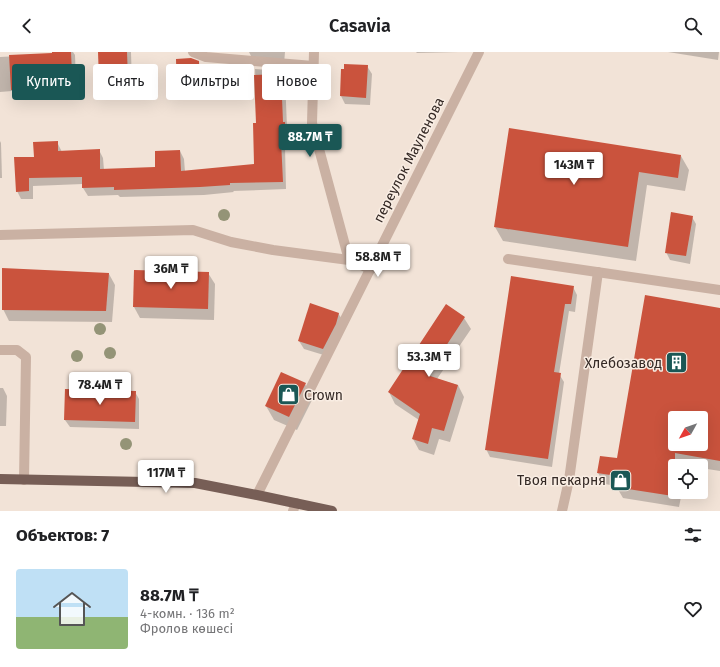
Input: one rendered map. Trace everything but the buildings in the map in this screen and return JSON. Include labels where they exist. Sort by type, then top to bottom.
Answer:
[{"type":"main road","points":[[0,479],[195,483],[257,495],[294,507],[332,511]]},
{"type":"street","points":[[193,52],[206,57],[289,64]]},
{"type":"street","points":[[313,64],[314,52]]},
{"type":"street","name":"переулок Мауленова","points":[[257,495],[479,52]]},
{"type":"street","points":[[312,100],[312,123],[349,260]]},
{"type":"street","points":[[0,235],[193,230],[231,242],[273,250],[349,260],[370,269]]},
{"type":"street","points":[[508,259],[720,290]]},
{"type":"street","points":[[562,511],[569,480],[598,272]]},
{"type":"street","points":[[0,350],[17,350],[26,357],[24,480]]},
{"type":"place","name":"Хлебозавод","points":[[677,363]]},
{"type":"place","name":"Crown","points":[[288,395]]},
{"type":"place","name":"Твоя пекарня","points":[[621,480]]}]
